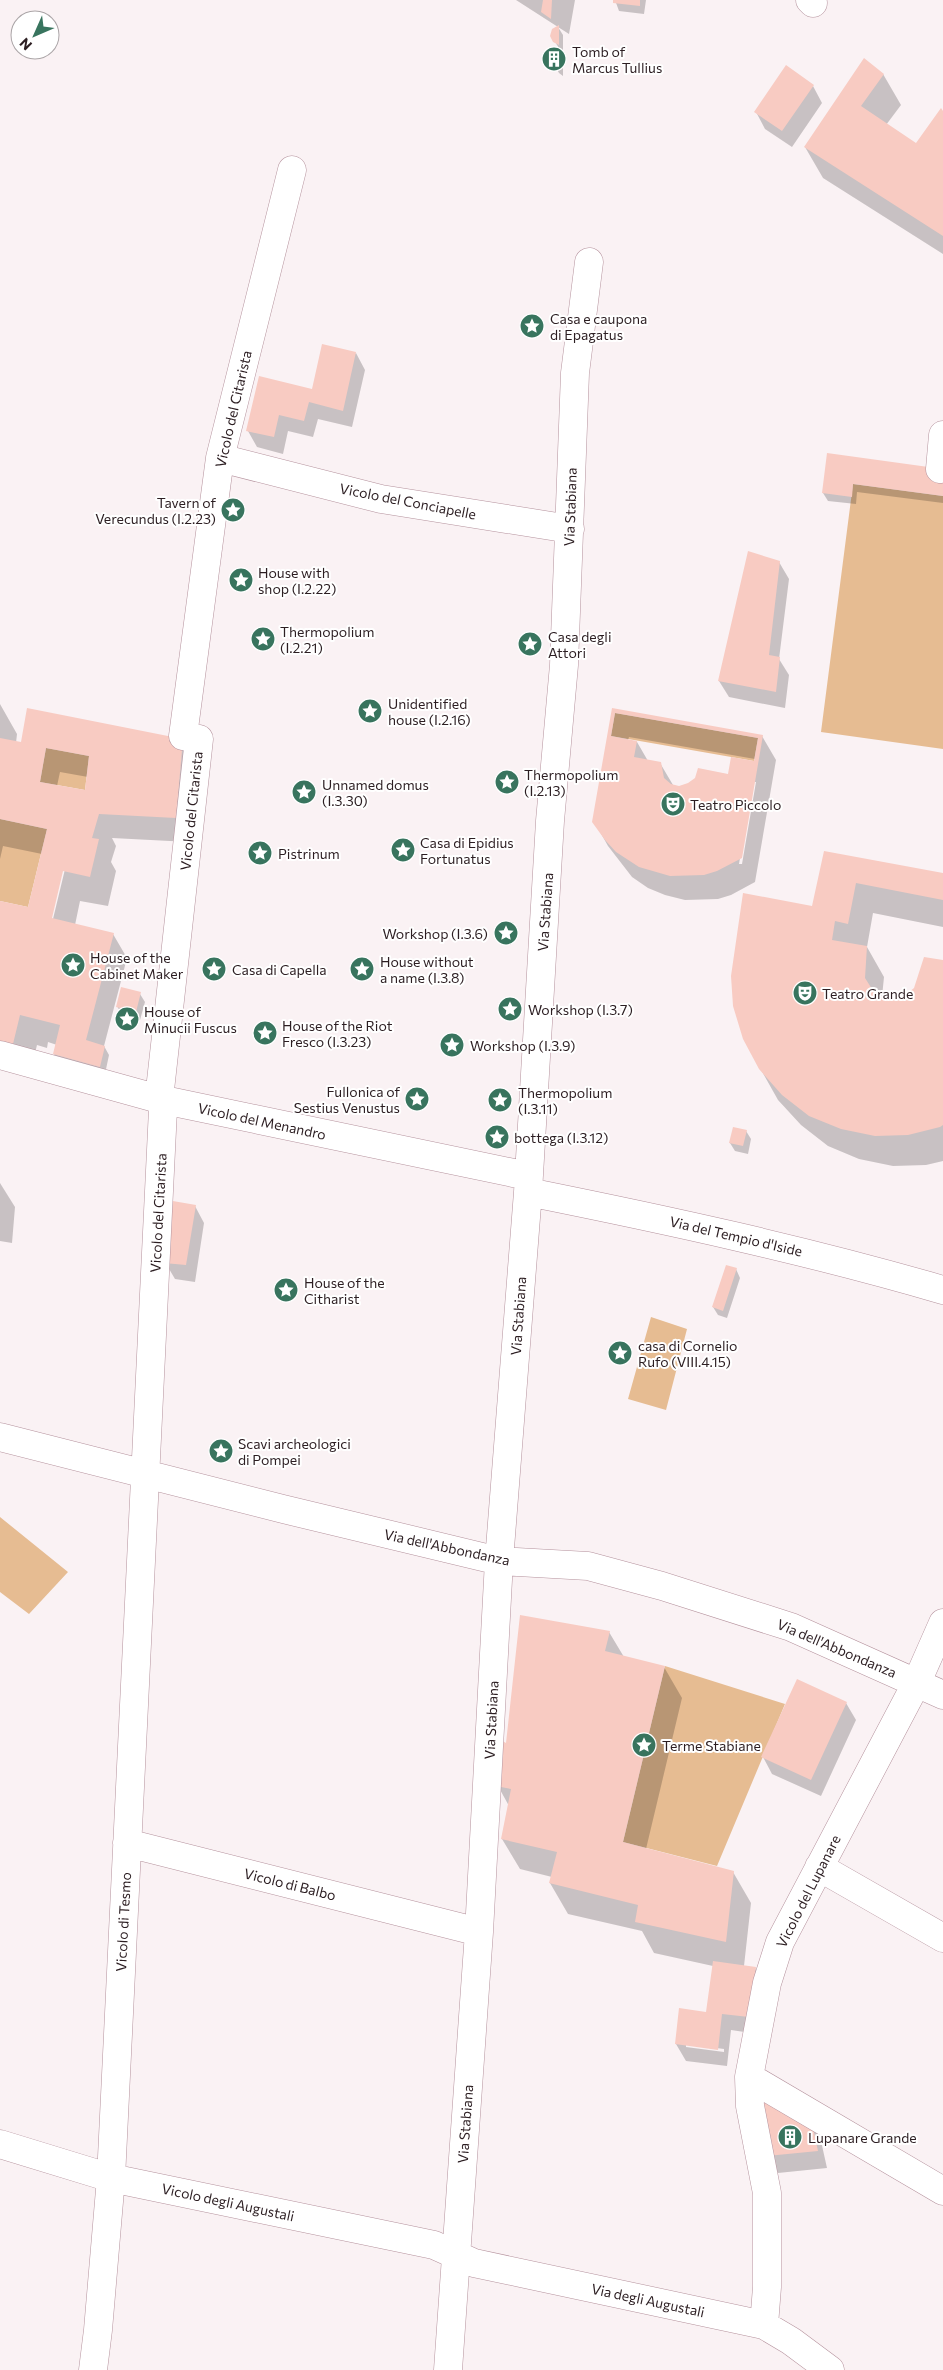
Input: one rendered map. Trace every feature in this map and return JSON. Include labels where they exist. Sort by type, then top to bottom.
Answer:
[{"type":"street","name":"Vicolo del Citarista","points":[[145,1474],[163,1109],[159,1099],[199,739],[183,736],[220,458],[292,170]]},
{"type":"street","name":"Via Stabiana","points":[[448,2370],[456,2256],[467,1929],[500,1562],[528,1184],[550,821],[564,665],[575,373],[589,262]]},
{"type":"street","points":[[940,469],[943,435]]},
{"type":"street","name":"Vicolo del Conciapelle","points":[[220,458],[381,499],[570,529]]},
{"type":"street","name":"Vicolo del Menandro","points":[[0,1055],[159,1099],[528,1184]]},
{"type":"street","name":"Via del Tempio d'Iside","points":[[528,1184],[847,1262],[943,1290]]},
{"type":"street","name":"Via dell'Abbondanza","points":[[0,1437],[500,1562],[588,1566],[662,1586],[791,1626],[943,1695]]},
{"type":"street","name":"Vicolo di Tesmo","points":[[93,2370],[111,2178],[145,1474]]},
{"type":"street","name":"Vicolo del Lupanare","points":[[764,2325],[767,2287],[767,2193],[750,2106],[749,2077],[767,1983],[780,1942],[917,1682],[943,1623]]},
{"type":"street","name":"Vicolo di Balbo","points":[[127,1843],[467,1929]]},
{"type":"street","points":[[819,1867],[943,1938]]},
{"type":"street","points":[[749,2077],[943,2191]]},
{"type":"street","name":"Vicolo degli Augustali","points":[[0,2144],[111,2178],[434,2245],[456,2256]]},
{"type":"street","name":"Via degli Augustali","points":[[456,2256],[474,2263],[764,2325],[791,2341],[830,2370]]},
{"type":"shaded area","points":[[853,484],[943,496],[943,749],[821,732]]},
{"type":"shaded area","points":[[615,713],[758,738],[754,761],[611,736]]},
{"type":"shaded area","points":[[46,748],[89,756],[85,790],[40,782]]},
{"type":"shaded area","points":[[0,819],[47,829],[28,907],[0,901]]},
{"type":"shaded area","points":[[651,1317],[687,1329],[666,1410],[628,1399]]},
{"type":"shaded area","points":[[0,1517],[68,1572],[29,1614],[0,1592]]},
{"type":"shaded area","points":[[665,1666],[785,1704],[717,1866],[623,1842]]},
{"type":"building","points":[[543,0],[552,0],[551,19],[541,12]]},
{"type":"building","points":[[613,0],[640,0],[640,6],[613,3]]},
{"type":"building","points":[[559,25],[559,45],[553,42],[550,36],[552,29]]},
{"type":"building","name":"Tomb of Marcus Tullius","points":[[559,47],[559,69],[552,65],[549,57],[552,51]]},
{"type":"building","points":[[864,58],[884,74],[861,106],[916,143],[941,108],[943,111],[943,236],[804,147]]},
{"type":"building","points":[[786,65],[814,85],[782,131],[754,112]]},
{"type":"building","points":[[322,344],[356,352],[343,411],[309,402],[304,421],[279,415],[274,437],[246,431],[259,376],[312,389]]},
{"type":"building","points":[[827,453],[943,469],[943,496],[853,484],[852,497],[822,493]]},
{"type":"building","points":[[748,551],[780,561],[769,655],[780,657],[776,692],[718,681]]},
{"type":"building","points":[[27,708],[183,739],[176,818],[99,814],[92,838],[99,839],[90,877],[63,871],[52,918],[114,933],[86,1040],[105,1046],[100,1067],[53,1054],[60,1025],[20,1015],[13,1044],[0,1041],[0,901],[28,907],[47,829],[0,819],[0,738],[21,742]],"holes":[[[46,748],[89,756],[85,790],[40,782]]]},
{"type":"building","name":"Teatro Piccolo","points":[[612,708],[763,735],[742,858],[717,871],[704,875],[670,876],[639,867],[616,852],[592,822]],"holes":[[[615,713],[758,738],[754,761],[731,757],[728,774],[698,768],[695,778],[679,786],[671,784],[664,778],[661,762],[634,757],[637,741],[611,736]]]},
{"type":"building","name":"Teatro Grande","points":[[824,851],[943,873],[943,900],[856,883],[848,924],[835,921],[832,940],[867,946],[865,978],[872,989],[883,997],[904,996],[914,988],[924,957],[943,960],[943,1125],[940,1127],[908,1135],[875,1136],[841,1129],[809,1116],[782,1095],[759,1069],[743,1039],[733,1006],[731,976],[743,893],[812,906]]},
{"type":"building","points":[[121,987],[141,992],[136,1012],[116,1007]]},
{"type":"building","points":[[733,1127],[747,1130],[743,1146],[729,1143]]},
{"type":"building","points":[[167,1200],[196,1205],[186,1265],[164,1263]]},
{"type":"building","points":[[726,1265],[737,1268],[723,1311],[712,1307]]},
{"type":"building","points":[[520,1615],[610,1631],[605,1651],[665,1666],[623,1842],[734,1871],[726,1942],[635,1922],[638,1905],[549,1883],[557,1852],[501,1839],[511,1789],[496,1786],[501,1740],[506,1743]]},
{"type":"building","points":[[797,1679],[847,1702],[811,1780],[761,1757]]},
{"type":"building","points":[[713,1961],[756,1967],[749,2017],[722,2014],[718,2050],[675,2044],[679,2008],[706,2012]]},
{"type":"building","name":"Lupanare Grande","points":[[757,2094],[812,2123],[818,2151],[767,2156]]},
{"type":"place","name":"Tomb of Marcus Tullius","points":[[554,59]]},
{"type":"place","name":"Casa e caupona di Epagatus","points":[[532,326]]},
{"type":"place","name":"Tavern of Verecundus (I.2.23)","points":[[233,510]]},
{"type":"place","name":"House with shop (I.2.22)","points":[[241,580]]},
{"type":"place","name":"Thermopolium (I.2.21)","points":[[263,639]]},
{"type":"place","name":"Casa degli Attori","points":[[530,644]]},
{"type":"place","name":"Unidentified house (I.2.16)","points":[[370,711]]},
{"type":"place","name":"Thermopolium (I.2.13)","points":[[507,782]]},
{"type":"place","name":"Unnamed domus (I.3.30)","points":[[304,792]]},
{"type":"place","name":"Teatro Piccolo","points":[[673,804]]},
{"type":"place","name":"Casa di Epidius Fortunatus","points":[[403,850]]},
{"type":"place","name":"Pistrinum","points":[[260,853]]},
{"type":"place","name":"Workshop (I.3.6)","points":[[506,933]]},
{"type":"place","name":"House of the Cabinet Maker","points":[[73,965]]},
{"type":"place","name":"Casa di Capella","points":[[214,969]]},
{"type":"place","name":"House without a name (I.3.8)","points":[[362,969]]},
{"type":"place","name":"Teatro Grande","points":[[805,993]]},
{"type":"place","name":"Workshop (I.3.7)","points":[[510,1009]]},
{"type":"place","name":"House of Minucii Fuscus","points":[[127,1019]]},
{"type":"place","name":"House of the Riot Fresco (I.3.23)","points":[[265,1033]]},
{"type":"place","name":"Workshop (I.3.9)","points":[[452,1045]]},
{"type":"place","name":"Fullonica of Sestius Venustus","points":[[417,1099]]},
{"type":"place","name":"Thermopolium (I.3.11)","points":[[500,1100]]},
{"type":"place","name":"bottega (I.3.12)","points":[[497,1137]]},
{"type":"place","name":"House of the Citharist","points":[[286,1290]]},
{"type":"place","name":"casa di Cornelio Rufo (VIII.4.15)","points":[[620,1353]]},
{"type":"place","name":"Scavi archeologici di Pompei","points":[[221,1451]]},
{"type":"place","name":"Terme Stabiane","points":[[644,1745]]},
{"type":"place","name":"Lupanare Grande","points":[[790,2137]]}]
